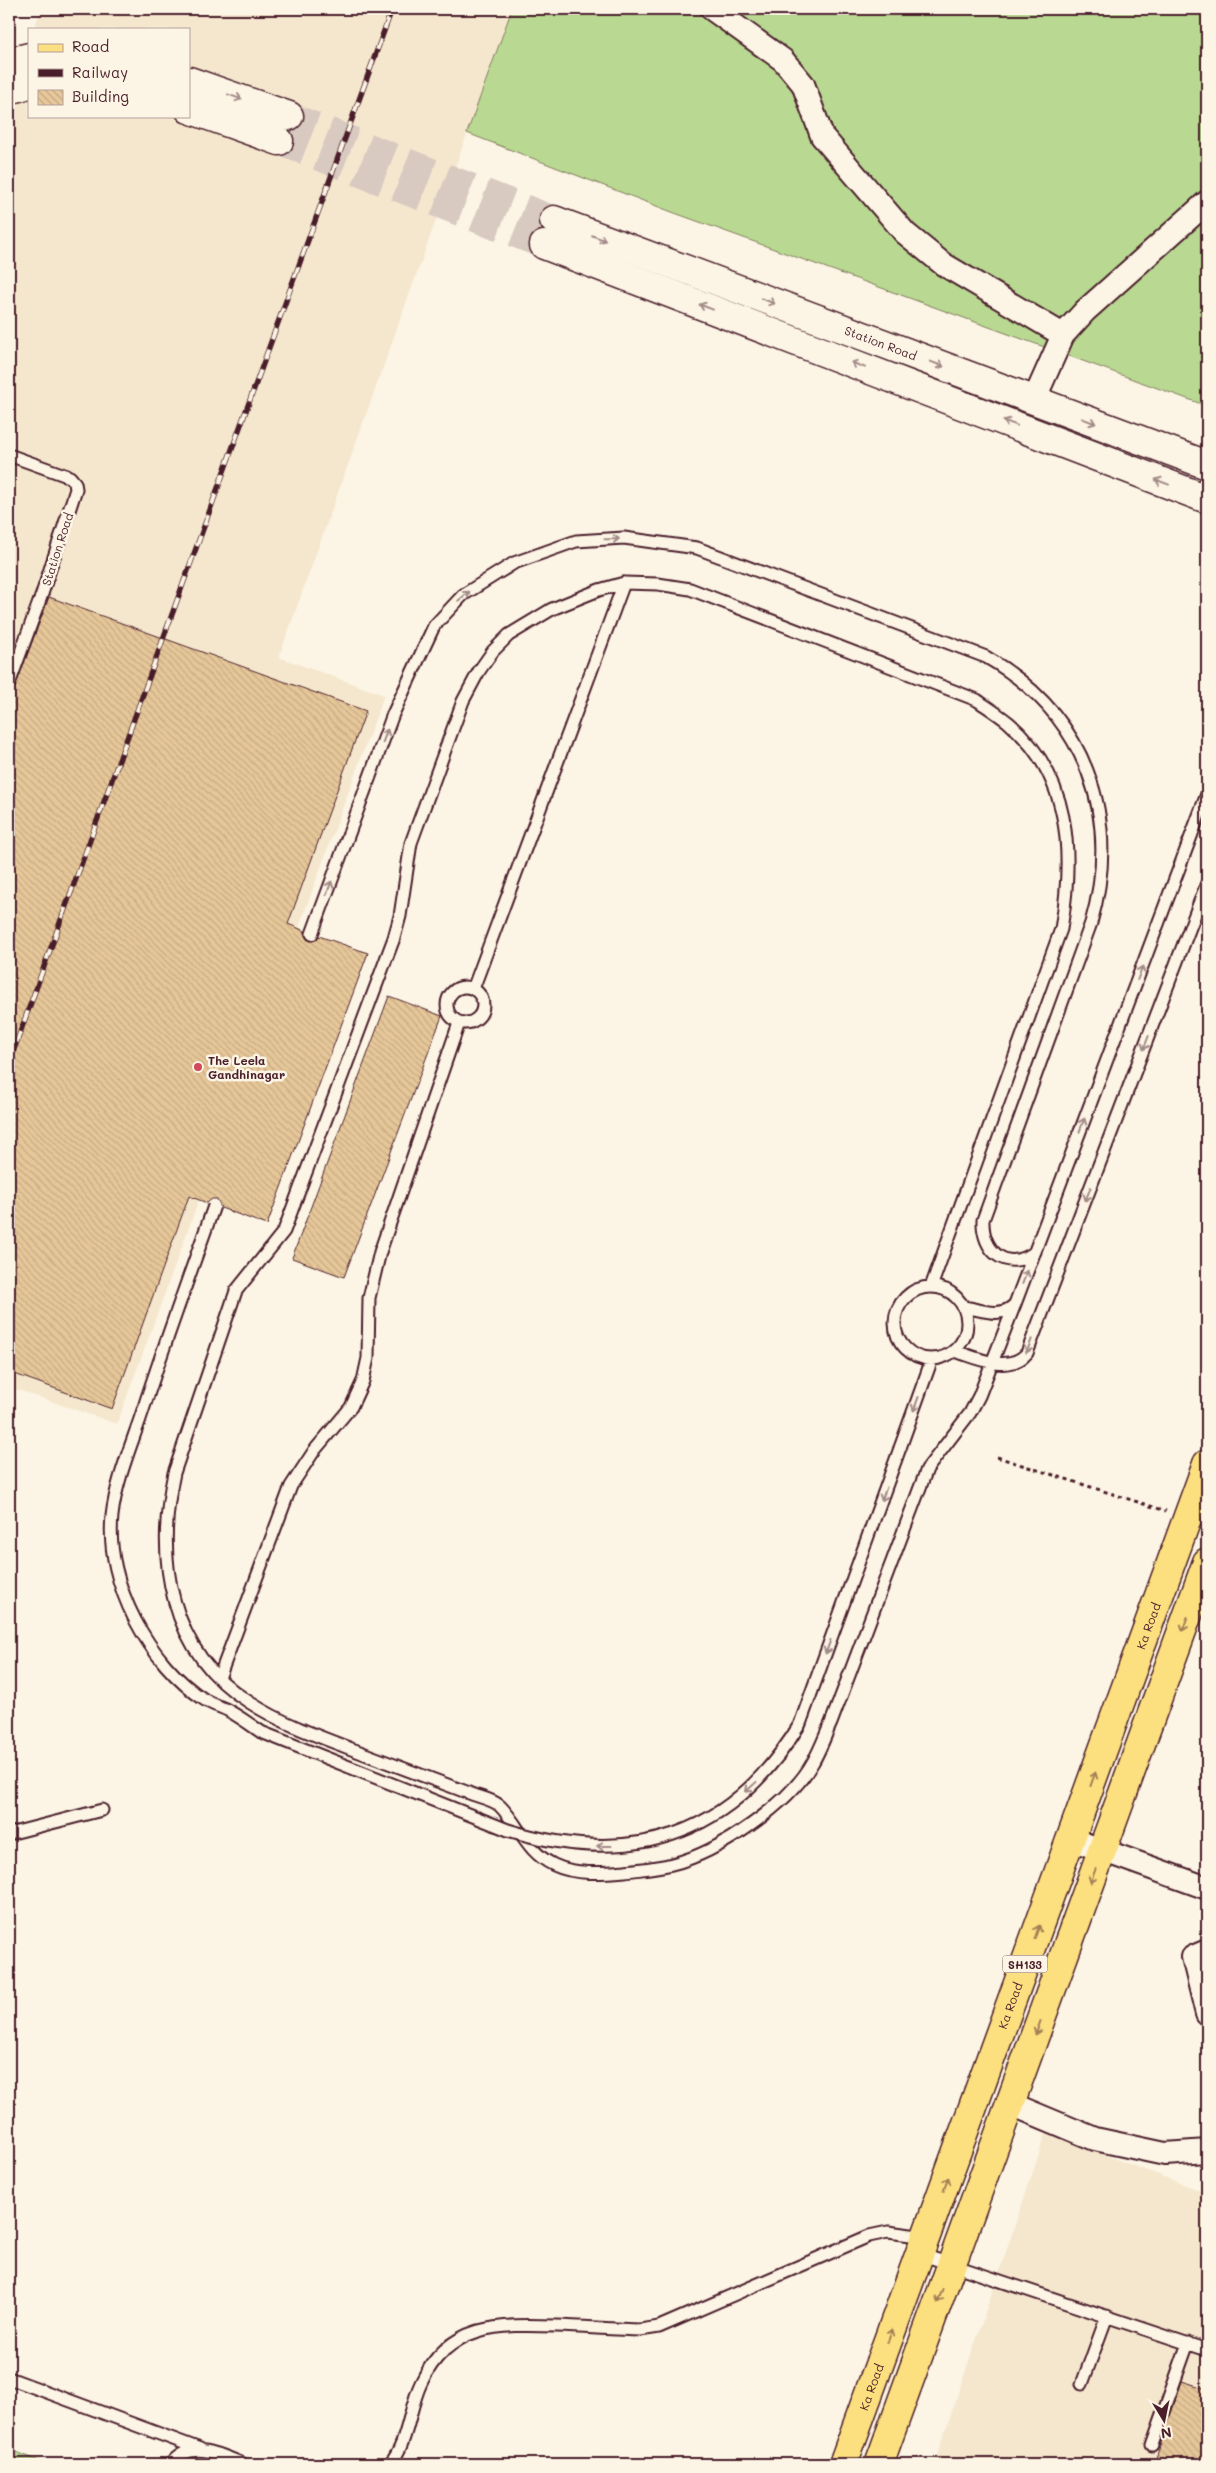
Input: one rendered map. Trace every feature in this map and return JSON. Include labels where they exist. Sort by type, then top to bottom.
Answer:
[{"type":"main road","name":"Ka Road","points":[[844,2464],[1207,1464]]},
{"type":"main road","name":"SH133","points":[[879,2464],[1103,1850],[1205,1578]]},
{"type":"street","points":[[712,9],[783,60],[803,84],[822,136],[906,233],[943,264],[1063,334]]},
{"type":"street","points":[[9,62],[28,57]]},
{"type":"street","points":[[190,80],[290,116]]},
{"type":"street","points":[[9,90],[28,84]]},
{"type":"street","points":[[190,109],[279,141]]},
{"type":"street","points":[[1034,400],[1063,334],[1085,311],[1207,202]]},
{"type":"street","name":"Station Road","points":[[1200,460],[1034,400],[549,233],[1207,499]]},
{"type":"street","points":[[1071,1839],[1207,1888]]},
{"type":"street","points":[[1207,1951],[1193,1957],[1207,2014]]},
{"type":"street","points":[[1010,2104],[1095,2139],[1165,2154],[1207,2152]]},
{"type":"lane","name":"Station Road","points":[[9,455],[70,476],[76,489],[42,594],[9,684]]},
{"type":"lane","points":[[312,934],[393,714],[434,626],[462,595],[514,563],[576,541],[624,538],[697,548],[986,657],[1007,669],[1031,689],[1057,717],[1079,748],[1095,790],[1101,823],[1101,878],[1091,924],[986,1209],[982,1228],[994,1254],[1001,1259],[1015,1260],[1028,1257],[1034,1252]]},
{"type":"lane","points":[[474,989],[624,583]]},
{"type":"lane","points":[[931,1287],[1061,929],[1067,895],[1069,862],[1065,826],[1057,792],[1042,761],[1008,722],[977,700],[690,589],[658,584],[624,583],[600,590],[552,609],[509,635],[479,671],[464,701],[411,843],[400,916],[394,938],[284,1231],[236,1291],[174,1473],[166,1535],[167,1570],[184,1630],[202,1659],[219,1678],[248,1702],[294,1727],[499,1804],[534,1852],[556,1866],[594,1874],[674,1864],[701,1853],[749,1826],[784,1798],[812,1764],[831,1723],[927,1469],[970,1413],[992,1361],[1207,794]]},
{"type":"lane","points":[[955,1351],[1008,1364],[1020,1361],[1026,1353],[1207,883]]},
{"type":"lane","points":[[468,987],[474,989],[482,998],[483,1010],[481,1015],[471,1023],[459,1022],[450,1015],[447,1004],[448,998],[456,989],[468,987]]},
{"type":"lane","points":[[219,1678],[291,1486],[314,1451],[351,1407],[363,1382],[368,1358],[369,1298],[380,1252],[459,1022]]},
{"type":"lane","points":[[214,1206],[120,1479],[112,1515],[112,1549],[122,1591],[142,1635],[185,1685],[206,1701],[230,1711],[261,1732],[508,1830],[544,1841],[576,1846],[609,1847],[661,1838],[694,1826],[726,1807],[761,1777],[785,1749],[800,1724],[932,1359]]},
{"type":"lane","points":[[931,1287],[947,1290],[957,1297],[964,1307],[968,1318],[967,1330],[962,1342],[955,1351],[944,1357],[932,1359],[920,1358],[905,1348],[896,1332],[895,1320],[897,1309],[904,1299],[913,1291],[931,1287]]},
{"type":"lane","points":[[964,1307],[1002,1314],[1010,1310],[1015,1304]]},
{"type":"lane","points":[[9,1834],[102,1810]]},
{"type":"lane","points":[[390,2464],[399,2447],[420,2384],[442,2352],[461,2337],[483,2329],[508,2324],[640,2330],[659,2327],[869,2236],[888,2232],[923,2246],[952,2264],[1207,2350]]},
{"type":"lane","points":[[1082,2384],[1107,2316]]},
{"type":"lane","points":[[1152,2445],[1188,2343]]},
{"type":"lane","points":[[9,2378],[243,2464]]},
{"type":"lane","points":[[171,2464],[186,2453],[200,2449]]},
{"type":"path","points":[[997,1457],[1188,1518]]},
{"type":"shaded area","points":[[41,9],[512,9],[279,657],[384,695],[117,1424],[12,1388],[9,1396],[9,99],[28,45],[28,118],[190,118],[190,28],[34,28]]},
{"type":"shaded area","points":[[1046,2133],[1207,2193],[1207,2464],[934,2464]]},
{"type":"green space","points":[[512,9],[1207,9],[1207,406],[672,212],[467,133]]},
{"type":"green space","points":[[9,2449],[47,2464],[9,2464]]},
{"type":"building","points":[[49,597],[366,711],[288,924],[305,931],[305,936],[310,941],[316,940],[319,936],[368,953],[267,1225],[221,1208],[217,1199],[212,1199],[207,1203],[189,1196],[112,1409],[9,1372],[9,703]]},
{"type":"building","points":[[389,996],[442,1016],[344,1277],[292,1258]]},
{"type":"building","points":[[1182,2381],[1207,2389],[1207,2464],[1154,2464]]},
{"type":"tunnel","points":[[289,116],[554,220]]},
{"type":"tunnel","points":[[279,141],[544,245]]},
{"type":"railway","points":[[9,1063],[392,9]]},
{"type":"place","name":"The Leela Gandhinagar","points":[[198,1067]]}]
